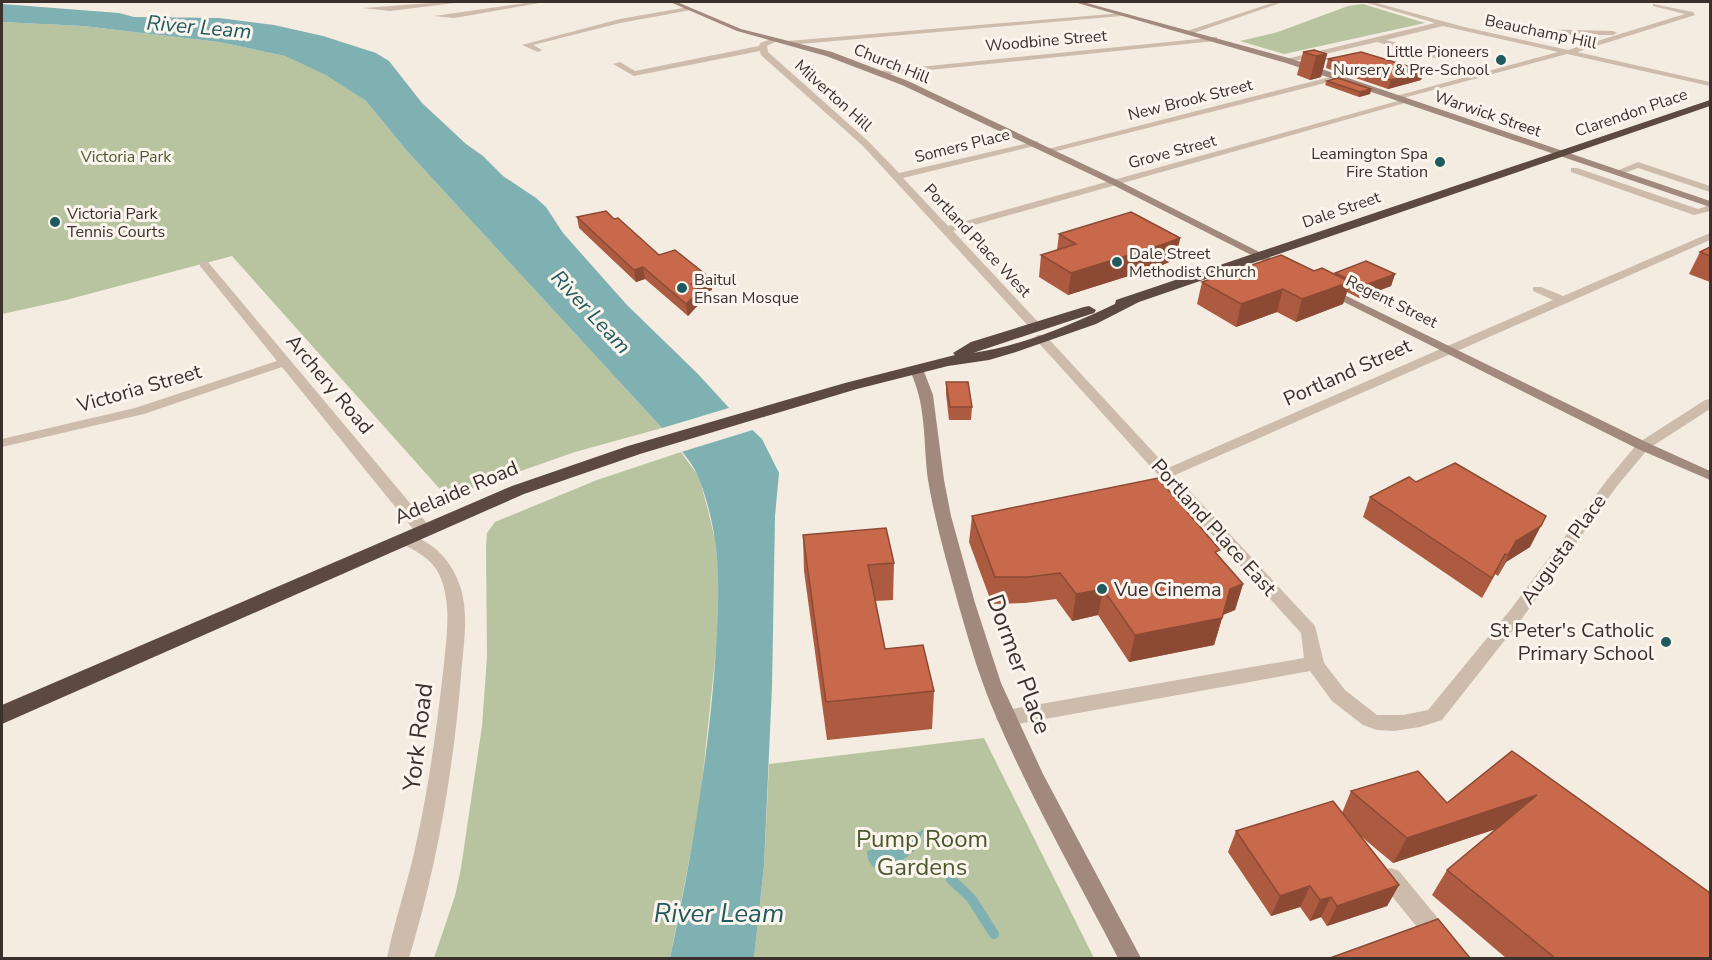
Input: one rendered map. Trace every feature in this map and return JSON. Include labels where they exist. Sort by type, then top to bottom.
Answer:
[{"type":"highway","name":"Clarendon Place","points":[[1562,153],[1710,103]]},
{"type":"highway","name":"Dale Street","points":[[1038,333],[1091,321],[1132,301],[1562,153]]},
{"type":"highway","name":"Adelaide Road","points":[[2,715],[518,490],[634,450],[775,408],[947,361],[988,355],[1038,333]]},
{"type":"street","points":[[392,2],[399,8]]},
{"type":"street","points":[[366,8],[399,8],[460,2]]},
{"type":"street","points":[[437,16],[542,2]]},
{"type":"street","name":"Church Hill","points":[[673,2],[741,31],[788,43],[880,73],[1035,143]]},
{"type":"street","name":"Warwick Street","points":[[1077,2],[1290,61],[1619,172],[1710,206]]},
{"type":"street","points":[[1188,32],[1280,2]]},
{"type":"street","name":"Beauchamp Hill","points":[[1367,2],[1442,24],[1710,84]]},
{"type":"street","points":[[1653,3],[1659,11],[1655,24]]},
{"type":"street","name":"Grove Street","points":[[944,230],[1568,53],[1693,14],[1653,3]]},
{"type":"street","points":[[538,50],[526,45],[620,21],[689,9]]},
{"type":"street","points":[[473,13],[483,18]]},
{"type":"street","points":[[788,43],[1121,14]]},
{"type":"street","points":[[1290,61],[1442,24]]},
{"type":"street","points":[[1463,29],[1550,33],[1628,33]]},
{"type":"street","name":"Woodbine Street","points":[[880,73],[1215,39]]},
{"type":"street","points":[[617,64],[634,74],[762,48],[763,45],[775,40]]},
{"type":"street","points":[[1379,40],[1437,57]]},
{"type":"street","name":"Milverton Hill","points":[[762,48],[861,139],[896,177]]},
{"type":"street","name":"New Brook Street","points":[[1049,150],[1338,77]]},
{"type":"street","points":[[1035,143],[1295,274]]},
{"type":"street","name":"Somers Place","points":[[896,177],[1035,143]]},
{"type":"street","points":[[1592,163],[1574,170],[1698,213],[1710,206]]},
{"type":"street","points":[[1619,172],[1638,165],[1710,189]]},
{"type":"street","name":"Portland Place West","points":[[896,177],[1038,333]]},
{"type":"street","name":"Portland Street","points":[[1166,474],[1710,236]]},
{"type":"street","name":"Archery Road","points":[[204,264],[285,362],[415,535]]},
{"type":"street","name":"Regent Street","points":[[1314,283],[1643,446],[1710,476]]},
{"type":"street","points":[[1537,289],[1564,301]]},
{"type":"street","name":"Portland Place East","points":[[1038,333],[1309,631],[1315,663],[1336,693],[1372,721]]},
{"type":"street","name":"Victoria Street","points":[[2,443],[139,411],[285,362]]},
{"type":"street","name":"Dormer Place","points":[[916,369],[923,380],[927,395],[932,449],[948,537],[979,644],[1006,718],[1130,958]]},
{"type":"street","name":"Augusta Place","points":[[1372,721],[1396,723],[1423,720],[1435,715],[1517,613],[1612,483],[1643,446],[1710,404]]},
{"type":"street","name":"York Road","points":[[398,958],[429,842],[448,723],[454,647],[454,593],[440,561],[422,546],[415,535]]},
{"type":"street","points":[[1006,718],[1315,663]]},
{"type":"street","points":[[1391,878],[1456,958]]},
{"type":"green space","points":[[1363,4],[1425,23],[1284,54],[1240,41],[1278,32],[1348,6]]},
{"type":"green space","name":"Victoria Park","points":[[2,22],[83,26],[219,42],[285,56],[326,74],[366,101],[407,151],[662,428],[575,452],[447,497],[232,256],[66,300],[2,314]]},
{"type":"green space","points":[[681,452],[699,477],[715,540],[720,587],[719,622],[699,811],[670,958],[434,958],[455,896],[461,868],[482,726],[487,657],[487,533],[495,522],[597,480]]},
{"type":"green space","name":"Pump Room Gardens","points":[[984,738],[1094,958],[754,958],[764,866],[769,764]]},
{"type":"water","name":"River Leam","points":[[2,4],[119,13],[134,17],[219,18],[274,25],[323,36],[376,53],[389,61],[422,103],[466,144],[483,156],[503,176],[546,207],[563,233],[627,305],[762,439],[779,473],[775,516],[772,686],[764,866],[754,958],[670,958],[702,783],[711,712],[718,601],[713,528],[696,472],[683,452],[407,151],[366,101],[326,75],[285,56],[219,42],[83,26],[2,22]]},
{"type":"water","points":[[924,829],[915,850],[887,873],[870,863],[867,851],[903,841]]},
{"type":"pier","points":[[732,407],[756,429],[678,453],[659,429]]},
{"type":"building","points":[[1314,50],[1327,54],[1316,56],[1303,52]]},
{"type":"building","points":[[1361,52],[1424,71],[1391,80],[1328,59]]},
{"type":"building","points":[[1338,78],[1371,89],[1360,92],[1327,81]]},
{"type":"building","points":[[606,211],[614,219],[618,218],[659,255],[675,250],[710,278],[691,284],[699,291],[686,304],[643,267],[634,270],[577,217]]},
{"type":"building","points":[[1131,212],[1180,238],[1071,273],[1041,255],[1076,244],[1059,234]]},
{"type":"building","points":[[1710,247],[1710,256],[1700,252]]},
{"type":"building","points":[[1281,255],[1314,271],[1322,268],[1350,282],[1302,299],[1283,289],[1241,304],[1202,282]]},
{"type":"building","points":[[1366,261],[1395,274],[1363,286],[1335,273]]},
{"type":"building","points":[[946,382],[968,382],[972,407],[950,407]]},
{"type":"building","points":[[1455,463],[1546,516],[1541,526],[1516,541],[1508,555],[1505,554],[1492,578],[1370,497],[1409,477],[1416,482]]},
{"type":"building","name":"Vue Cinema","points":[[1158,478],[1220,550],[1215,552],[1243,584],[1230,589],[1222,618],[1135,635],[1103,589],[1076,594],[1060,573],[1028,577],[995,577],[972,516]]},
{"type":"building","points":[[886,528],[894,563],[868,565],[885,649],[923,645],[934,691],[826,702],[803,535]]},
{"type":"building","points":[[1512,751],[1710,893],[1710,958],[1555,958],[1447,870],[1537,795],[1407,838],[1351,791],[1418,771],[1447,803]]},
{"type":"building","points":[[1333,801],[1399,885],[1337,906],[1331,897],[1320,900],[1310,886],[1280,896],[1236,831]]},
{"type":"building","points":[[1438,919],[1470,958],[1330,958]]},
{"type":"waterway","points":[[951,879],[971,898],[994,934]]},
{"type":"place","name":"Little Pioneers Nursery & Pre-School","points":[[1501,60]]},
{"type":"place","name":"Leamington Spa Fire Station","points":[[1440,162]]},
{"type":"place","name":"Victoria Park Tennis Courts","points":[[55,222]]},
{"type":"place","name":"Dale Street Methodist Church","points":[[1117,262]]},
{"type":"place","name":"Baitul Ehsan Mosque","points":[[682,288]]},
{"type":"place","name":"Vue Cinema","points":[[1102,589]]},
{"type":"place","name":"St Peter's Catholic Primary School","points":[[1666,642]]}]
